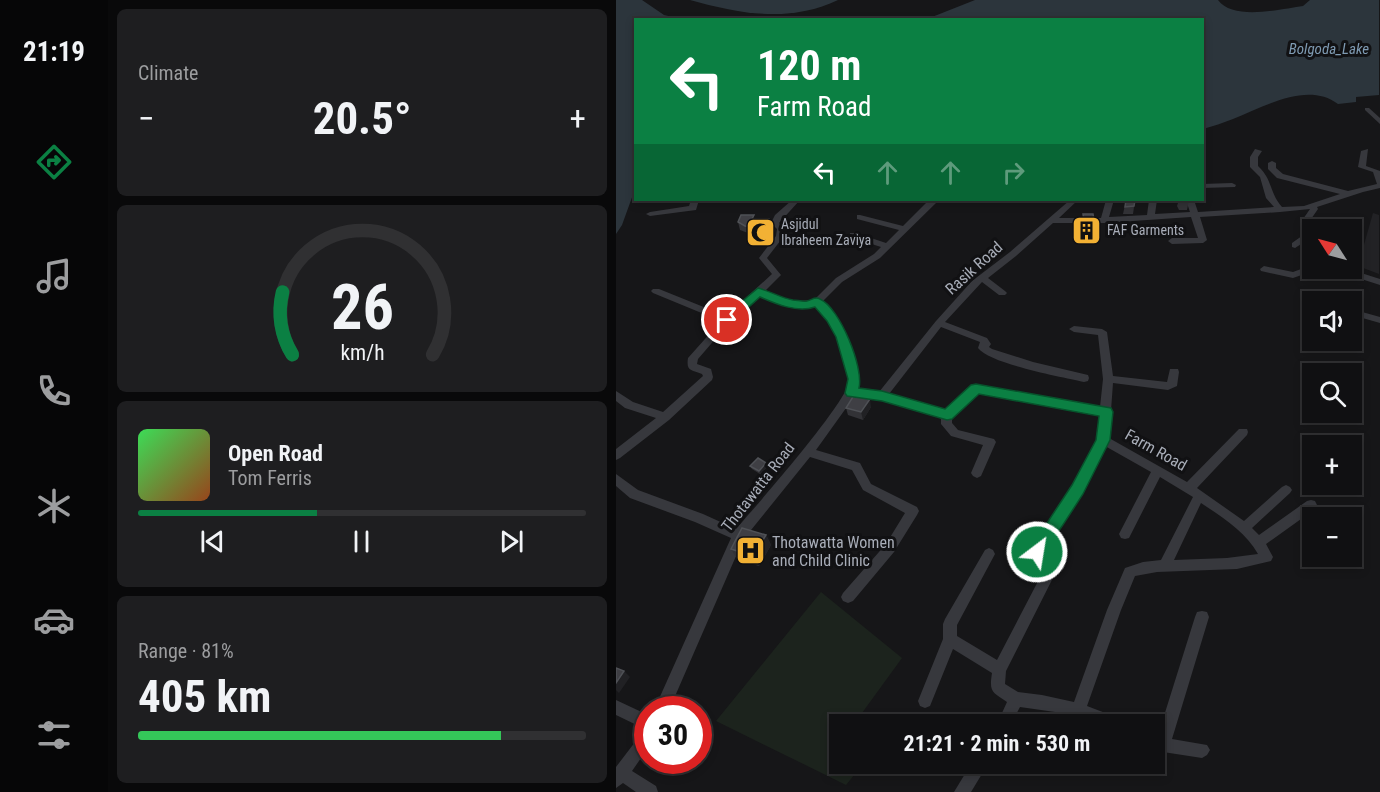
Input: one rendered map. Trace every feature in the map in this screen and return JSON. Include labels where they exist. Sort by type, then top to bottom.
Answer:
[{"type":"street","points":[[1367,109],[1380,122]]},
{"type":"street","points":[[1258,151],[1254,157],[1254,167],[1264,176],[1270,198],[1280,210]]},
{"type":"street","points":[[1050,220],[1104,221],[1313,206],[1329,202],[1345,193],[1380,185],[1376,171],[1363,167],[1365,151]]},
{"type":"street","points":[[1272,163],[1272,169],[1280,176],[1345,193]]},
{"type":"street","points":[[1204,186],[1232,185]]},
{"type":"street","points":[[650,214],[693,208],[695,201]]},
{"type":"street","points":[[616,455],[665,417],[708,377],[707,372],[692,366],[693,358],[727,320],[776,275],[774,269],[766,264],[763,258],[780,236],[781,229],[775,223],[778,217],[794,201]]},
{"type":"street","points":[[758,292],[786,303],[809,305],[817,302],[839,280],[877,256],[934,201]]},
{"type":"street","name":"Rasik Road","points":[[882,396],[939,323],[982,278],[1073,201]]},
{"type":"street","points":[[1104,221],[1110,201]]},
{"type":"street","points":[[1151,218],[1153,201]]},
{"type":"street","points":[[1172,241],[1203,240],[1190,201]]},
{"type":"street","points":[[1307,219],[1314,209],[1313,206]]},
{"type":"street","points":[[860,217],[904,229]]},
{"type":"street","points":[[853,236],[888,246]]},
{"type":"street","points":[[1295,245],[1302,240]]},
{"type":"street","points":[[1264,269],[1293,275],[1302,272]]},
{"type":"street","points":[[1362,276],[1380,282]]},
{"type":"street","points":[[982,278],[1002,293]]},
{"type":"street","points":[[656,291],[727,320]]},
{"type":"street","points":[[817,302],[832,318],[842,337],[855,379],[851,393],[882,396],[947,415]]},
{"type":"street","points":[[1362,316],[1380,320]]},
{"type":"street","points":[[939,323],[984,339],[986,342],[984,350],[988,352],[1032,366],[1084,378]]},
{"type":"street","name":"Farm Road","points":[[1074,329],[1102,332],[1108,379],[1103,440],[1194,492],[1244,528],[1258,542]]},
{"type":"street","points":[[1108,379],[1168,386],[1173,383],[1174,372]]},
{"type":"street","points":[[977,473],[990,442],[955,433],[946,424],[947,415],[976,389],[1106,412]]},
{"type":"street","name":"Thotawatta Road","points":[[667,696],[738,536],[808,452],[851,393]]},
{"type":"street","points":[[616,395],[629,405],[665,417]]},
{"type":"street","points":[[1165,566],[1194,492],[1243,432]]},
{"type":"street","points":[[1091,714],[1079,709],[1034,700],[1016,699],[997,687],[999,670],[1055,562],[1037,552],[1038,548],[1078,489],[1103,440]]},
{"type":"street","points":[[808,452],[856,466],[867,487],[913,511],[890,548],[848,597]]},
{"type":"street","points":[[1125,534],[1158,470]]},
{"type":"street","points":[[616,478],[634,494],[699,518],[738,536]]},
{"type":"street","points":[[1244,528],[1286,490]]},
{"type":"street","points":[[1079,709],[1127,576],[1137,569],[1218,565],[1267,557],[1258,542],[1311,505]]},
{"type":"street","points":[[925,701],[950,639],[950,624],[989,554]]},
{"type":"street","points":[[1165,725],[1202,617]]},
{"type":"street","points":[[950,639],[999,670]]},
{"type":"street","points":[[1009,714],[1016,699]]},
{"type":"street","points":[[616,706],[634,716]]},
{"type":"street","points":[[1165,744],[1202,750]]},
{"type":"street","points":[[634,755],[619,777],[650,792]]},
{"type":"street","points":[[962,792],[974,774]]},
{"type":"shaded area","points":[[1373,213],[1379,215],[1379,274],[1362,268],[1362,252]]},
{"type":"shaded area","points":[[821,592],[902,658],[861,714],[829,714],[829,774],[855,774],[846,785],[716,721]]},
{"type":"water","points":[[616,0],[642,0],[664,15],[677,18],[634,18],[634,192],[622,225],[616,234]]},
{"type":"water","points":[[690,0],[838,0],[802,12],[765,14],[727,9]]},
{"type":"water","name":"Bolgoda_Lake","points":[[975,0],[1218,0],[1235,10],[1258,12],[1303,6],[1310,0],[1379,0],[1379,95],[1356,97],[1356,102],[1338,104],[1313,95],[1299,95],[1204,129],[1204,18],[930,18]]},
{"type":"building","points":[[1126,201],[1135,201],[1134,206],[1125,207]]},
{"type":"building","points":[[1083,214],[1093,214],[1094,221],[1084,220]]},
{"type":"building","points":[[741,215],[754,215],[752,219],[769,219],[772,222],[770,229],[745,226],[738,222]]},
{"type":"building","points":[[854,395],[870,399],[861,412],[846,408]]},
{"type":"building","points":[[758,458],[766,463],[759,471],[750,466]]},
{"type":"building","points":[[742,528],[766,535],[753,556],[731,549]]},
{"type":"building","points":[[616,668],[624,671],[616,683]]},
{"type":"place","name":"FAF Garments","points":[[1086,230]]},
{"type":"place","name":"Asjidul Ibraheem Zaviya","points":[[760,232]]},
{"type":"place","name":"Thotawatta Women and Child Clinic","points":[[751,551]]},
{"type":"route","points":[[727,320],[758,292],[786,303],[809,305],[817,302],[832,318],[842,337],[855,379],[851,393],[882,396],[947,415],[976,389],[1106,412],[1103,440],[1078,489],[1037,552]]}]
